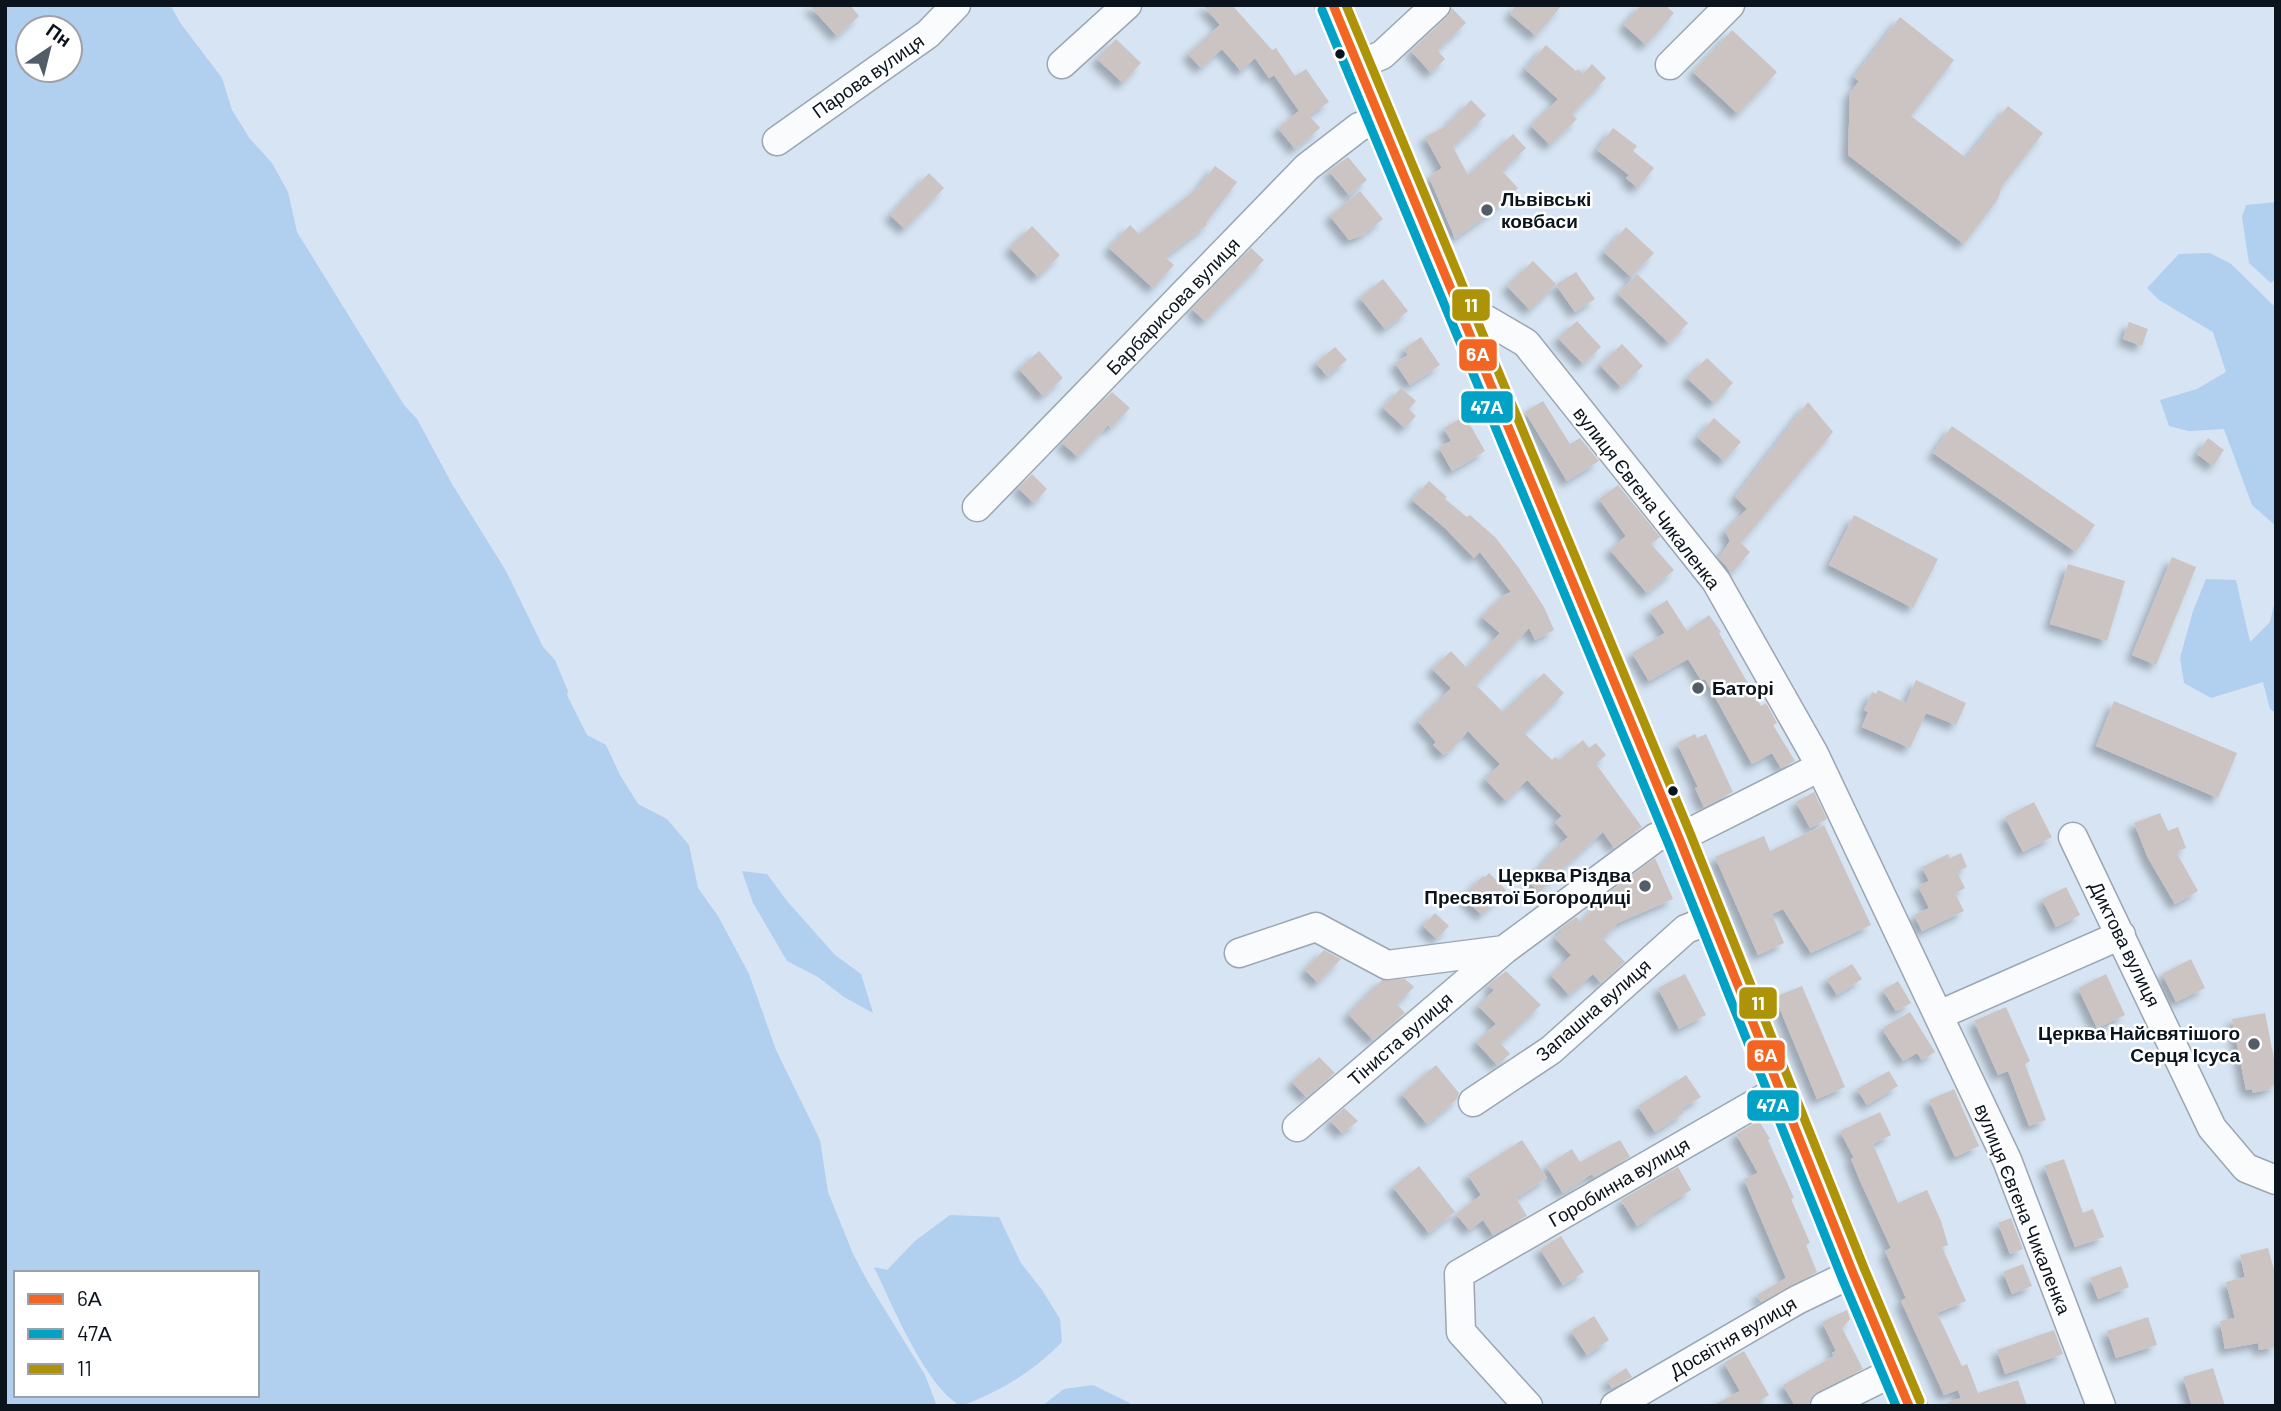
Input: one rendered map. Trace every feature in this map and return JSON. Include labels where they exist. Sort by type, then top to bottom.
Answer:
[{"type":"main road","points":[[1333,5],[1712,919],[1909,1406]]},
{"type":"street","name":"Парова вулиця","points":[[776,141],[928,34],[956,5]]},
{"type":"street","points":[[1062,64],[1127,5]]},
{"type":"street","points":[[1358,65],[1382,55],[1436,5]]},
{"type":"street","points":[[1670,65],[1730,5]]},
{"type":"street","name":"Барбарисова вулиця","points":[[977,507],[1307,167],[1359,127],[1380,118]]},
{"type":"street","name":"вулиця Євгена Чикаленка","points":[[1456,302],[1526,343],[1716,581],[1821,767],[2007,1160],[2101,1406]]},
{"type":"street","points":[[1677,834],[1821,767]]},
{"type":"street","name":"Тіниста вулиця","points":[[1297,1128],[1504,950],[1655,838],[1677,834]]},
{"type":"street","name":"Диктова вулиця","points":[[2073,837],[2212,1128],[2246,1168],[2276,1180]]},
{"type":"street","name":"Запашна вулиця","points":[[1473,1102],[1551,1050],[1686,929],[1712,919]]},
{"type":"street","name":"Тіниста вулиця","points":[[1239,953],[1316,927],[1387,965],[1504,950]]},
{"type":"street","points":[[1939,1015],[2121,935]]},
{"type":"street","name":"Горобинна вулиця","points":[[1528,1406],[1461,1332],[1459,1274],[1780,1090]]},
{"type":"street","name":"Досвітня вулиця","points":[[1615,1406],[1797,1300],[1853,1273]]},
{"type":"street","points":[[1825,1406],[1895,1371]]},
{"type":"shaded area","points":[[5,5],[170,5],[222,78],[232,110],[250,139],[272,163],[288,192],[297,232],[404,405],[417,419],[452,484],[506,571],[543,647],[555,660],[568,691],[567,695],[587,735],[606,745],[638,804],[667,819],[689,845],[698,888],[718,916],[749,974],[776,1050],[820,1140],[828,1192],[853,1254],[925,1375],[937,1406],[5,1406]]},
{"type":"shaded area","points":[[2276,202],[2276,279],[2271,283],[2249,263],[2242,217],[2246,205]]},
{"type":"shaded area","points":[[2210,253],[2231,264],[2276,308],[2276,526],[2252,505],[2224,429],[2189,431],[2169,426],[2160,400],[2197,389],[2226,372],[2213,332],[2159,300],[2147,288],[2179,254]]},
{"type":"shaded area","points":[[2206,579],[2236,580],[2250,642],[2270,622],[2276,596],[2276,713],[2270,709],[2263,682],[2211,698],[2184,683],[2180,658],[2193,611]]},
{"type":"shaded area","points":[[742,871],[767,874],[835,955],[861,974],[873,1013],[844,997],[818,977],[787,961],[753,903]]},
{"type":"shaded area","points":[[950,1215],[999,1217],[1021,1263],[1060,1319],[1062,1342],[1015,1380],[961,1406],[948,1396],[922,1363],[874,1267],[887,1270],[915,1241]]},
{"type":"shaded area","points":[[1093,1385],[1130,1403],[1131,1406],[1042,1406],[1064,1389]]},
{"type":"building","points":[[809,5],[850,5],[859,16],[837,36]]},
{"type":"building","points":[[1203,5],[1232,5],[1272,50],[1276,48],[1295,76],[1306,69],[1329,102],[1309,115],[1320,128],[1295,149],[1278,128],[1299,111],[1274,75],[1269,78],[1255,58],[1241,71],[1222,49],[1201,68],[1188,54],[1220,25]]},
{"type":"building","points":[[1516,5],[1562,5],[1536,36],[1510,14]]},
{"type":"building","points":[[1641,5],[1665,5],[1674,13],[1646,45],[1624,25]]},
{"type":"building","points":[[1452,8],[1466,23],[1437,50],[1445,59],[1431,73],[1411,51],[1447,17]]},
{"type":"building","points":[[1900,17],[1954,60],[1911,116],[1966,158],[2008,106],[2043,133],[2002,186],[1998,199],[1964,244],[1848,155],[1850,93],[1859,81],[1854,77]]},
{"type":"building","points":[[1732,30],[1777,72],[1738,114],[1693,72]]},
{"type":"building","points":[[1116,39],[1141,63],[1123,83],[1097,59]]},
{"type":"building","points":[[1546,45],[1576,71],[1578,69],[1583,74],[1592,64],[1606,78],[1572,114],[1577,119],[1550,145],[1531,126],[1558,99],[1525,69]]},
{"type":"building","points":[[1471,100],[1486,115],[1453,147],[1468,175],[1513,134],[1526,148],[1502,171],[1518,188],[1489,214],[1455,238],[1429,177],[1442,168],[1425,137],[1446,126]]},
{"type":"building","points":[[1613,128],[1637,146],[1633,151],[1654,168],[1638,188],[1626,178],[1629,175],[1597,150]]},
{"type":"building","points":[[1348,157],[1367,180],[1349,195],[1329,171]]},
{"type":"building","points":[[1215,166],[1237,182],[1207,225],[1165,257],[1174,265],[1153,288],[1109,248],[1130,225],[1139,234],[1199,187]]},
{"type":"building","points":[[929,173],[944,188],[905,229],[890,215]]},
{"type":"building","points":[[1360,191],[1383,219],[1363,235],[1349,240],[1330,216]]},
{"type":"building","points":[[1032,226],[1060,255],[1038,277],[1010,248]]},
{"type":"building","points":[[1626,227],[1654,253],[1631,277],[1604,252]]},
{"type":"building","points":[[1251,248],[1264,260],[1205,321],[1192,309]]},
{"type":"building","points":[[1533,261],[1556,284],[1530,310],[1507,286]]},
{"type":"building","points":[[1576,272],[1595,299],[1575,312],[1556,285]]},
{"type":"building","points":[[1637,274],[1688,323],[1669,343],[1618,294]]},
{"type":"building","points":[[1383,279],[1408,311],[1385,329],[1360,298]]},
{"type":"building","points":[[1577,321],[1601,347],[1583,364],[1558,338]]},
{"type":"building","points":[[2129,322],[2148,329],[2142,346],[2123,339]]},
{"type":"building","points":[[1421,337],[1440,365],[1410,385],[1395,363],[1408,355],[1404,349]]},
{"type":"building","points":[[1622,344],[1643,366],[1621,387],[1600,365]]},
{"type":"building","points":[[1335,347],[1347,360],[1327,376],[1316,363]]},
{"type":"building","points":[[1039,351],[1063,378],[1043,396],[1019,369]]},
{"type":"building","points":[[1707,358],[1733,383],[1714,403],[1687,378]]},
{"type":"building","points":[[1401,388],[1416,401],[1409,409],[1416,416],[1405,428],[1383,408]]},
{"type":"building","points":[[1112,392],[1130,408],[1111,428],[1108,425],[1078,457],[1062,443]]},
{"type":"building","points":[[1543,401],[1570,444],[1580,438],[1599,461],[1567,481],[1525,412]]},
{"type":"building","points":[[1808,402],[1833,432],[1741,543],[1750,552],[1732,573],[1719,558],[1730,541],[1725,531],[1747,509],[1735,497]]},
{"type":"building","points":[[1465,416],[1485,451],[1452,471],[1439,447],[1451,441],[1444,428]]},
{"type":"building","points":[[1714,418],[1741,442],[1724,461],[1697,437]]},
{"type":"building","points":[[1952,426],[2095,525],[2076,552],[1933,453]]},
{"type":"building","points":[[2208,438],[2224,450],[2213,466],[2197,454]]},
{"type":"building","points":[[1032,474],[1047,489],[1034,503],[1018,488]]},
{"type":"building","points":[[1429,481],[1447,497],[1445,499],[1467,517],[1470,515],[1496,538],[1544,607],[1554,630],[1535,640],[1529,628],[1476,685],[1503,712],[1544,673],[1564,693],[1524,733],[1552,760],[1555,757],[1559,760],[1583,740],[1589,748],[1596,743],[1606,755],[1596,764],[1642,827],[1614,848],[1603,832],[1540,892],[1528,882],[1568,837],[1555,822],[1562,816],[1527,780],[1506,801],[1485,779],[1500,764],[1468,731],[1444,755],[1433,745],[1436,742],[1418,721],[1451,688],[1432,669],[1451,651],[1467,668],[1500,633],[1482,617],[1504,595],[1511,592],[1480,552],[1474,558],[1412,500]]},
{"type":"building","points":[[1618,485],[1660,537],[1651,544],[1674,570],[1647,593],[1610,550],[1626,536],[1599,499]]},
{"type":"building","points":[[1854,515],[1938,559],[1913,608],[1829,565]]},
{"type":"building","points":[[2172,557],[2196,567],[2156,665],[2132,655]]},
{"type":"building","points":[[2068,564],[2125,581],[2107,641],[2050,624]]},
{"type":"building","points":[[1667,600],[1687,631],[1709,615],[1761,706],[1766,703],[1777,723],[1773,725],[1795,761],[1781,768],[1772,753],[1752,764],[1705,679],[1701,680],[1688,659],[1649,681],[1632,653],[1665,633],[1650,611]]},
{"type":"building","points":[[1916,680],[1966,703],[1956,725],[1926,713],[1910,748],[1862,727],[1868,712],[1864,710],[1872,692],[1876,694],[1878,690],[1906,703]]},
{"type":"building","points":[[2114,701],[2237,753],[2218,798],[2096,746]]},
{"type":"building","points":[[1695,734],[1697,738],[1706,734],[1733,792],[1704,807],[1695,788],[1698,787],[1677,743]]},
{"type":"building","points":[[1814,792],[1827,819],[1810,828],[1796,802]]},
{"type":"building","points":[[2034,802],[2052,837],[2023,852],[2005,817]]},
{"type":"building","points":[[2160,813],[2168,831],[2178,827],[2186,848],[2176,852],[2198,891],[2175,904],[2148,858],[2134,823]]},
{"type":"building","points":[[1824,825],[1871,925],[1811,953],[1783,909],[1772,914],[1784,943],[1758,955],[1715,857],[1764,836],[1770,851]]},
{"type":"building","points":[[1961,853],[1967,867],[1957,872],[1965,888],[1955,893],[1964,911],[1922,931],[1914,915],[1929,908],[1918,886],[1929,881],[1922,867],[1948,854],[1950,858]]},
{"type":"building","points":[[1655,858],[1673,899],[1618,923],[1603,939],[1625,962],[1601,983],[1593,974],[1569,995],[1551,975],[1571,955],[1555,938],[1562,931],[1560,929],[1576,917],[1581,922],[1607,894]]},
{"type":"building","points":[[1489,873],[1506,890],[1482,915],[1465,899],[1468,895],[1466,894]]},
{"type":"building","points":[[2066,887],[2080,915],[2056,927],[2042,899]]},
{"type":"building","points":[[1435,913],[1449,926],[1437,939],[1423,926]]},
{"type":"building","points":[[1324,950],[1341,959],[1318,983],[1305,970]]},
{"type":"building","points":[[2191,959],[2205,988],[2176,1002],[2162,974]]},
{"type":"building","points":[[1852,964],[1862,979],[1837,995],[1827,979]]},
{"type":"building","points":[[1506,971],[1541,1005],[1500,1043],[1510,1054],[1497,1065],[1476,1042],[1496,1024],[1478,1006],[1494,990],[1488,985]]},
{"type":"building","points":[[1685,974],[1706,1015],[1679,1029],[1658,988]]},
{"type":"building","points":[[2106,974],[2125,1015],[2097,1028],[2078,988]]},
{"type":"building","points":[[1405,979],[1414,987],[1397,1004],[1405,1013],[1373,1040],[1348,1014],[1382,980]]},
{"type":"building","points":[[1898,981],[1911,1003],[1896,1011],[1883,990]]},
{"type":"building","points":[[1802,986],[1845,1087],[1817,1099],[1775,997]]},
{"type":"building","points":[[2006,1007],[2030,1061],[2025,1064],[2046,1120],[2029,1126],[2008,1071],[1998,1075],[1974,1021]]},
{"type":"building","points":[[1910,1012],[1935,1052],[1922,1060],[1917,1053],[1903,1061],[1884,1032],[1884,1027]]},
{"type":"building","name":"Церква Найсвятішого Серця Ісуса","points":[[2265,1013],[2276,1069],[2276,1085],[2270,1086],[2271,1089],[2252,1093],[2252,1089],[2246,1090],[2232,1019]]},
{"type":"building","points":[[1319,1057],[1335,1073],[1306,1097],[1292,1082]]},
{"type":"building","points":[[1436,1065],[1459,1093],[1457,1099],[1427,1124],[1402,1094]]},
{"type":"building","points":[[1889,1071],[1898,1086],[1867,1105],[1857,1089]]},
{"type":"building","points":[[1686,1075],[1701,1097],[1681,1109],[1684,1113],[1655,1132],[1638,1106]]},
{"type":"building","points":[[1954,1089],[1979,1146],[1955,1157],[1929,1100]]},
{"type":"building","points":[[1344,1108],[1358,1121],[1342,1133],[1330,1121]]},
{"type":"building","points":[[1880,1112],[1891,1135],[1873,1144],[1898,1203],[1927,1190],[1941,1221],[1948,1245],[1942,1247],[1966,1301],[1937,1313],[1962,1366],[1967,1364],[1978,1393],[2018,1380],[2027,1406],[1948,1406],[1948,1402],[1961,1398],[1958,1390],[1944,1395],[1901,1301],[1906,1298],[1885,1251],[1891,1248],[1840,1131]]},
{"type":"building","points":[[1759,1121],[1770,1139],[1768,1140],[1794,1198],[1791,1199],[1810,1243],[1806,1245],[1817,1272],[1761,1302],[1757,1295],[1786,1278],[1744,1179],[1758,1173],[1736,1134]]},
{"type":"building","points":[[1522,1140],[1547,1178],[1516,1198],[1527,1216],[1493,1235],[1483,1220],[1469,1230],[1456,1214],[1481,1195],[1468,1175]]},
{"type":"building","points":[[1620,1140],[1630,1157],[1594,1177],[1592,1174],[1563,1193],[1546,1166],[1572,1149],[1580,1162]]},
{"type":"building","points":[[2064,1159],[2083,1213],[2093,1209],[2104,1237],[2075,1247],[2044,1166]]},
{"type":"building","points":[[1419,1166],[1455,1212],[1429,1233],[1393,1187]]},
{"type":"building","points":[[1678,1167],[1691,1190],[1637,1226],[1621,1200]]},
{"type":"building","points":[[2011,1218],[2023,1249],[2010,1254],[1998,1223]]},
{"type":"building","points":[[1561,1236],[1584,1272],[1563,1285],[1540,1249]]},
{"type":"building","points":[[2268,1248],[2276,1277],[2276,1347],[2259,1350],[2258,1343],[2225,1349],[2220,1321],[2235,1318],[2226,1282],[2245,1277],[2240,1255]]},
{"type":"building","points":[[2023,1264],[2032,1286],[2012,1294],[2003,1272]]},
{"type":"building","points":[[2121,1266],[2129,1287],[2098,1299],[2090,1278]]},
{"type":"building","points":[[1847,1310],[1850,1319],[1842,1328],[1863,1369],[1817,1392],[1811,1397],[1808,1406],[1795,1406],[1783,1385],[1834,1356],[1832,1353],[1836,1351],[1822,1322]]},
{"type":"building","points":[[1594,1316],[1609,1340],[1587,1355],[1571,1331]]},
{"type":"building","points":[[2148,1317],[2157,1345],[2116,1358],[2107,1331]]},
{"type":"building","points":[[2054,1330],[2063,1354],[2005,1374],[1997,1350]]},
{"type":"building","points":[[1744,1351],[1769,1395],[1751,1406],[1712,1406],[1740,1391],[1724,1363]]},
{"type":"building","points":[[1626,1368],[1632,1377],[1612,1388],[1607,1381]]},
{"type":"building","points":[[2213,1368],[2225,1406],[2192,1406],[2183,1377]]},
{"type":"transit line","name":"6А","points":[[1333,5],[1679,838],[1909,1406]]},
{"type":"transit line","name":"11","points":[[1346,5],[1690,833],[1920,1401]]},
{"type":"transit line","name":"47А","points":[[1322,10],[1668,843],[1896,1406]]},
{"type":"place","name":"Львівські ковбаси","points":[[1487,210]]},
{"type":"place","name":"Баторі","points":[[1698,688]]},
{"type":"place","name":"Церква Різдва Пресвятої Богородиці","points":[[1645,886]]},
{"type":"place","name":"Церква Найсвятішого Серця Ісуса","points":[[2254,1044]]}]
